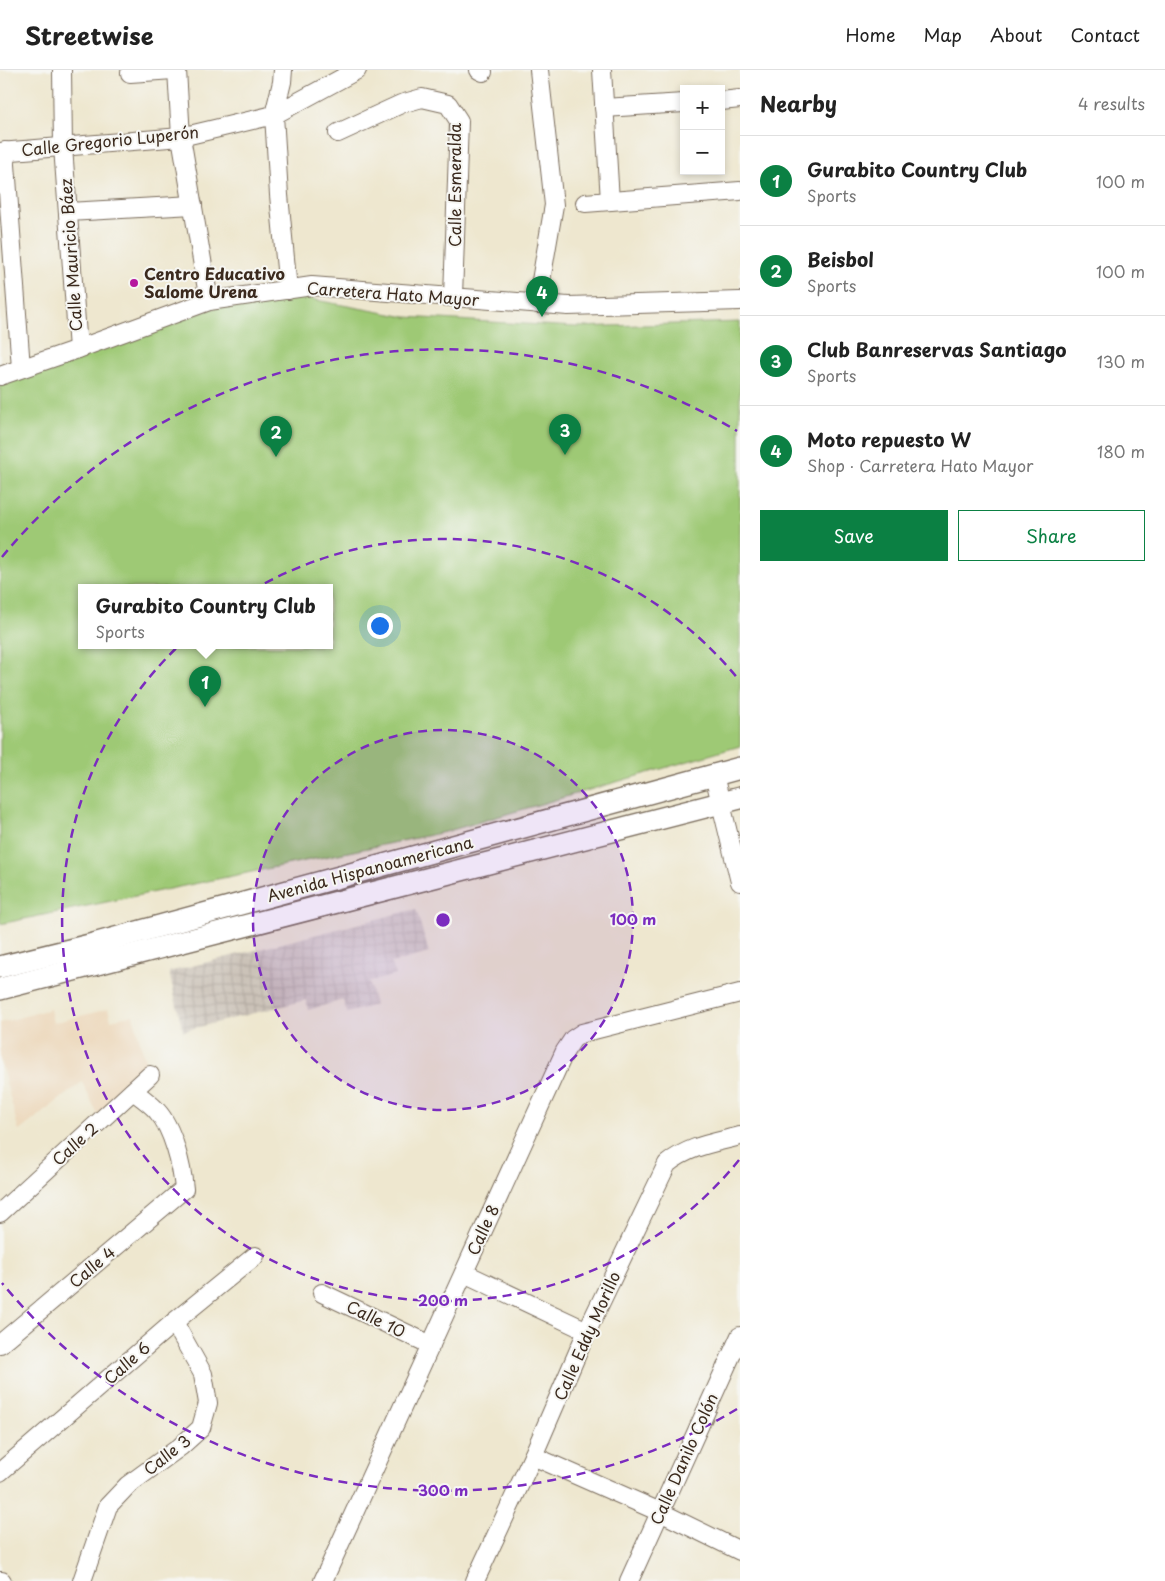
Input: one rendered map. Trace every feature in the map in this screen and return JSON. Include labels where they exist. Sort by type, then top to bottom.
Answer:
[{"type":"main road","name":"Avenida Hispanoamericana","points":[[0,967],[90,945],[740,768]]},
{"type":"main road","name":"Avenida Hispanoamericana","points":[[0,989],[731,800]]},
{"type":"street","name":"Calle Mauricio Báez","points":[[62,70],[63,147],[78,349]]},
{"type":"street","points":[[130,74],[173,70]]},
{"type":"street","points":[[177,70],[182,137],[209,301]]},
{"type":"street","points":[[283,70],[274,115],[278,195],[288,290]]},
{"type":"street","name":"Calle Gregorio Luperón","points":[[3,151],[182,137],[274,115],[357,70]]},
{"type":"street","points":[[536,304],[554,205],[539,70]]},
{"type":"street","points":[[602,70],[610,201]]},
{"type":"street","name":"Calle Esmeralda","points":[[338,133],[401,104],[422,98],[448,104],[459,121],[453,297]]},
{"type":"street","points":[[725,101],[740,99]]},
{"type":"street","points":[[604,108],[680,103]]},
{"type":"street","points":[[3,151],[21,368]]},
{"type":"street","points":[[585,203],[740,191]]},
{"type":"street","points":[[68,212],[193,206]]},
{"type":"street","name":"Carretera Hato Mayor","points":[[0,376],[209,301],[312,286],[568,306],[740,301]]},
{"type":"street","points":[[714,775],[731,800],[740,882]]},
{"type":"street","name":"Calle 8","points":[[323,1581],[565,1051],[573,1039],[582,1033],[740,993]]},
{"type":"street","name":"Calle 2","points":[[0,1212],[150,1075]]},
{"type":"street","name":"Calle 4","points":[[0,1344],[184,1189],[183,1172],[169,1128],[158,1112],[133,1091]]},
{"type":"street","name":"Calle Eddy Morillo","points":[[475,1581],[534,1456],[587,1331],[667,1164],[678,1155],[692,1148],[740,1136]]},
{"type":"street","name":"Calle 6","points":[[0,1472],[174,1322],[255,1256]]},
{"type":"street","points":[[464,1272],[587,1331]]},
{"type":"street","name":"Calle 10","points":[[322,1292],[431,1345]]},
{"type":"street","name":"Calle 3","points":[[82,1581],[108,1506],[128,1485],[180,1447],[201,1428],[208,1403],[203,1374],[174,1322]]},
{"type":"street","name":"Calle Danilo Colón","points":[[629,1581],[740,1336]]},
{"type":"street","points":[[534,1456],[660,1512],[740,1551]]},
{"type":"shaded area","points":[[416,909],[429,953],[391,963],[396,975],[369,982],[375,1005],[347,1013],[343,1000],[308,1010],[306,1000],[183,1031],[169,972]]},
{"type":"shaded area","points":[[50,1009],[53,1023],[108,1009],[111,1020],[133,1015],[148,1071],[98,1115],[82,1082],[19,1131],[0,1060],[0,1023]]},
{"type":"green space","points":[[300,297],[406,317],[576,327],[740,322],[740,746],[445,832],[0,924],[0,382],[214,308]]},
{"type":"place","name":"Centro Educativo Salome Urena","points":[[134,283]]},
{"type":"place","name":"Moto repuesto W","points":[[542,317]]},
{"type":"place","name":"Club Banreservas Santiago","points":[[565,455]]},
{"type":"place","name":"Beisbol","points":[[276,457]]},
{"type":"place","name":"Gurabito Country Club","points":[[205,707]]}]
